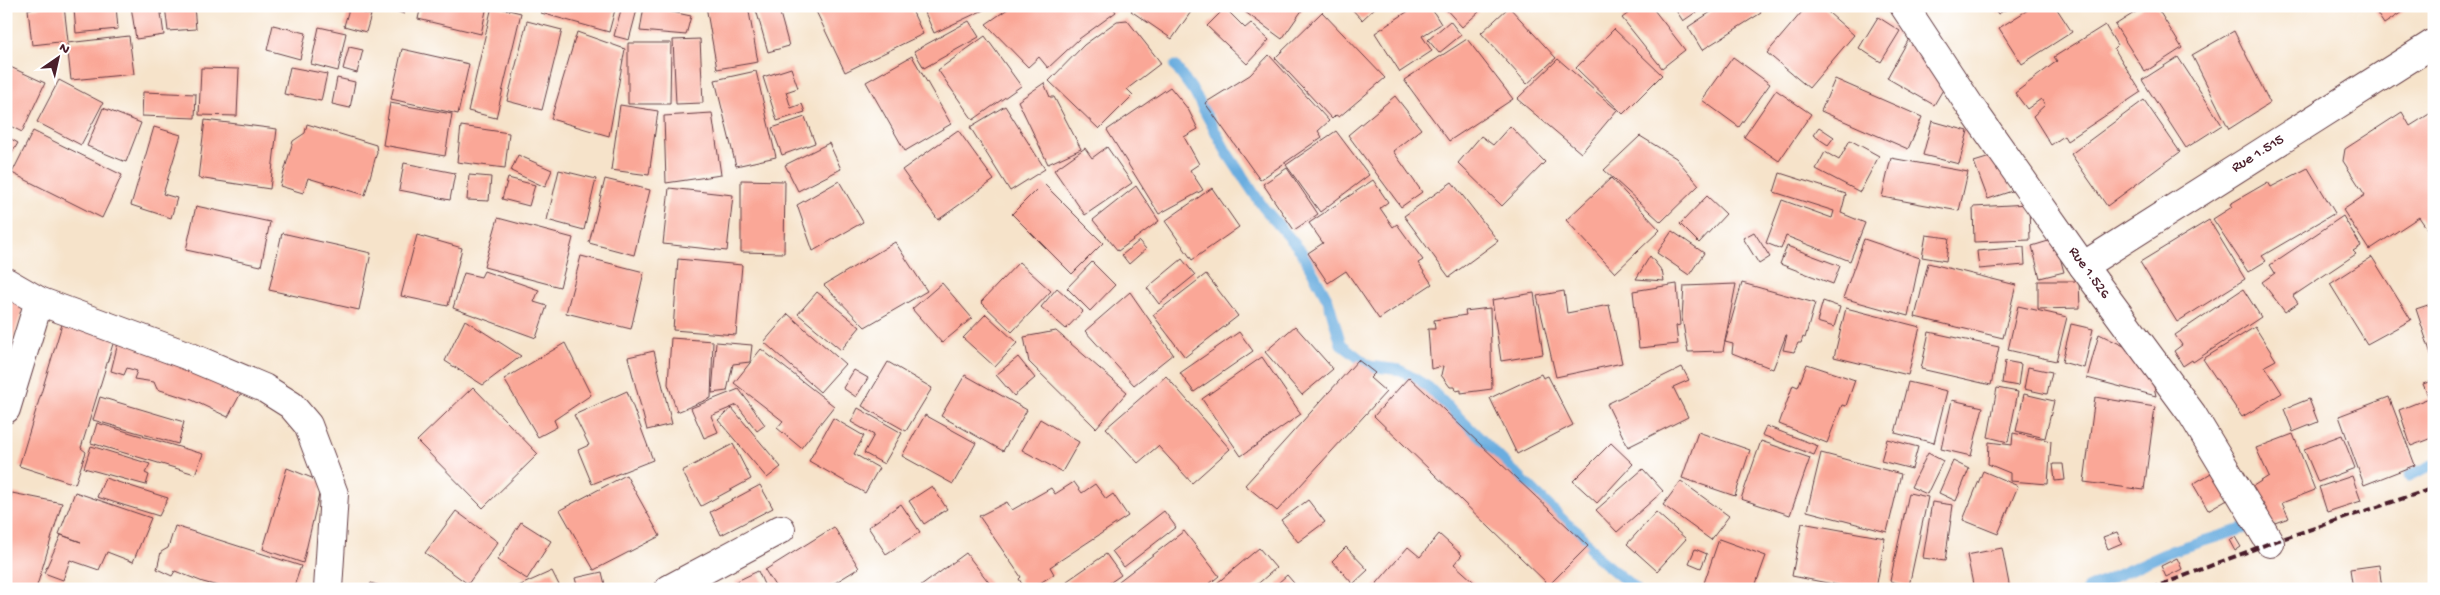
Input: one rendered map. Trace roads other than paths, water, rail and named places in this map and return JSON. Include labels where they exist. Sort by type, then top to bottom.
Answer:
[{"type":"street","name":"Rue 1.526","points":[[1904,6],[1970,106],[2083,266],[2192,414],[2270,543]]},
{"type":"street","name":"Rue 1.515","points":[[2083,266],[2434,43]]},
{"type":"street","points":[[6,282],[39,301],[186,355],[264,388],[291,405],[308,425],[334,494],[328,589]]},
{"type":"street","points":[[6,409],[39,301]]},
{"type":"street","points":[[669,589],[781,528]]},
{"type":"waterway","points":[[1175,66],[1194,92],[1227,153],[1263,207],[1301,251],[1328,300],[1341,344],[1369,366],[1400,370],[1428,387],[1566,523],[1580,534],[1598,558],[1636,589]]},
{"type":"waterway","points":[[2409,476],[2434,464]]},
{"type":"waterway","points":[[2087,589],[2171,551],[2252,526]]},
{"type":"railway","points":[[2150,589],[2270,543],[2434,488]]}]
